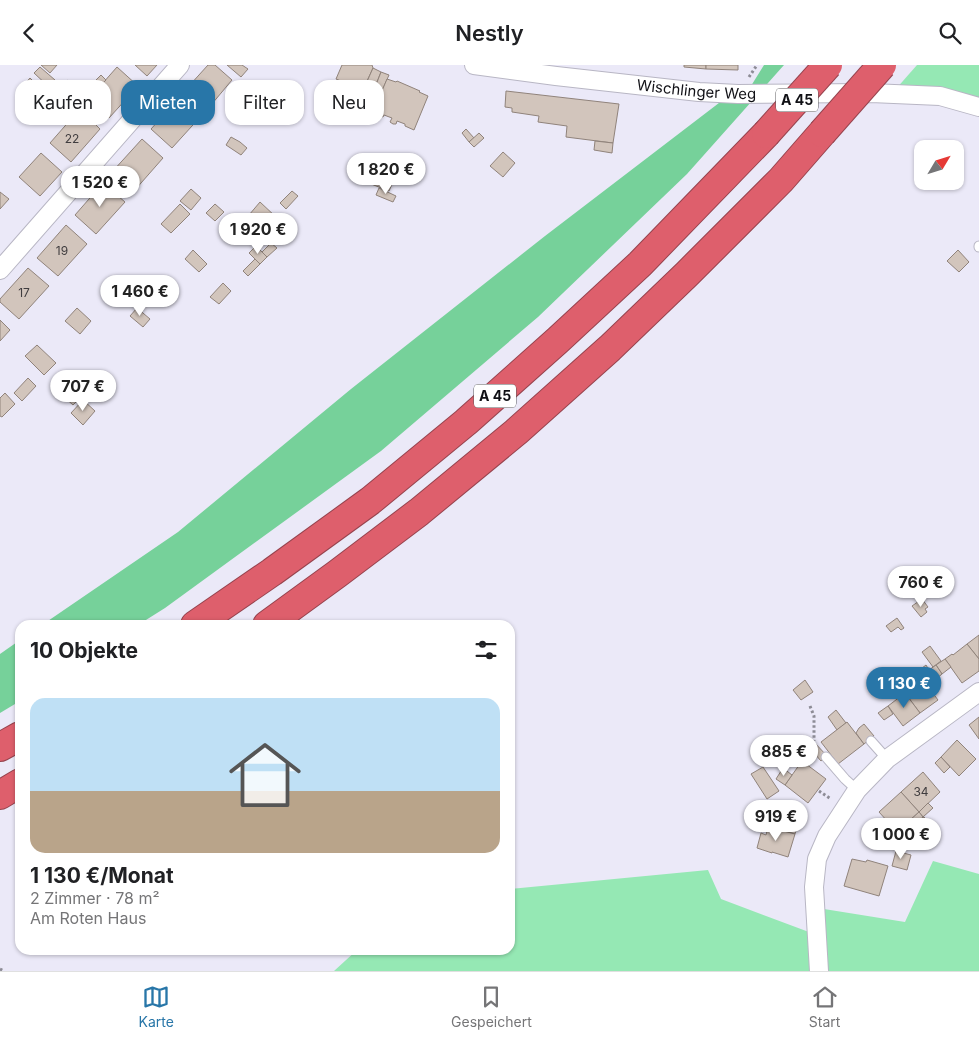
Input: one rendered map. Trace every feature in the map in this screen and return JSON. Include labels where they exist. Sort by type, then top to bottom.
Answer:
[{"type":"highway","name":"A 45","points":[[202,620],[370,501],[466,423],[640,264],[766,134],[828,65]]},
{"type":"highway","name":"A 45","points":[[274,620],[338,574],[419,511],[531,419],[610,348],[780,180],[882,65]]},
{"type":"highway","points":[[0,747],[15,739]]},
{"type":"highway","points":[[0,795],[15,786]]},
{"type":"street","points":[[0,270],[180,65]]},
{"type":"street","name":"Wischlinger Weg","points":[[474,65],[556,77],[699,92],[738,94],[871,93],[940,96],[979,107]]},
{"type":"street","points":[[819,971],[814,887],[817,859],[827,836],[857,790],[887,759],[979,692]]},
{"type":"lane","points":[[871,741],[887,759]]},
{"type":"lane","points":[[826,757],[857,790]]},
{"type":"path","points":[[810,706],[814,716],[814,741]]},
{"type":"path","points":[[819,791],[833,801]]},
{"type":"path","points":[[0,969],[4,971]]},
{"type":"green space","points":[[764,65],[784,65],[687,174],[538,317],[381,451],[146,620],[49,620],[178,532],[351,389],[545,236],[732,93],[746,94]]},
{"type":"green space","points":[[917,65],[979,65],[979,107],[895,90]]},
{"type":"green space","points":[[15,644],[15,704],[0,713],[0,654]]},
{"type":"green space","points":[[933,861],[979,874],[979,971],[334,971],[352,955],[515,955],[515,889],[708,870],[721,899],[825,938],[824,909],[905,922]]},
{"type":"building","points":[[41,65],[57,65],[50,73]]},
{"type":"building","points":[[135,65],[157,65],[147,76]]},
{"type":"building","points":[[208,65],[215,65],[232,80],[225,80],[225,88],[215,100],[215,80],[194,80]]},
{"type":"building","points":[[227,65],[242,65],[248,69],[241,77]]},
{"type":"building","points":[[342,65],[372,65],[373,68],[368,80],[336,79]]},
{"type":"building","points":[[684,65],[706,65],[706,69],[684,67]]},
{"type":"building","points":[[706,65],[738,65],[738,70],[706,69]]},
{"type":"building","points":[[40,67],[55,80],[42,80],[34,73]]},
{"type":"building","points":[[117,67],[131,80],[121,80],[121,105],[111,116],[111,80],[106,80]]},
{"type":"building","points":[[373,68],[381,72],[378,80],[368,80]]},
{"type":"building","points":[[381,72],[389,75],[384,86],[384,80],[378,80]]},
{"type":"building","points":[[101,75],[106,80],[96,80]]},
{"type":"building","points":[[387,79],[397,81],[428,96],[414,130],[397,121],[396,124],[393,124],[390,122],[392,118],[384,115],[384,86]]},
{"type":"building","points":[[506,91],[619,104],[613,143],[566,137],[567,126],[538,122],[539,116],[512,112],[512,108],[505,107]]},
{"type":"building","points":[[66,125],[96,125],[100,129],[71,162],[50,143]]},
{"type":"building","points":[[155,125],[193,125],[172,148],[151,129]]},
{"type":"building","points":[[466,129],[474,138],[469,142],[462,133]]},
{"type":"building","points":[[479,133],[484,138],[474,147],[469,142]]},
{"type":"building","points":[[231,137],[247,148],[241,155],[226,145]]},
{"type":"building","points":[[142,139],[163,158],[134,191],[112,172]]},
{"type":"building","points":[[595,141],[613,143],[612,153],[594,150]]},
{"type":"building","points":[[503,152],[515,163],[503,177],[490,166]]},
{"type":"building","points":[[41,153],[62,172],[40,196],[19,177]]},
{"type":"building","points":[[373,165],[396,175],[389,191],[366,182]]},
{"type":"building","points":[[103,183],[125,202],[96,234],[75,215]]},
{"type":"building","points":[[379,188],[396,196],[393,202],[376,195]]},
{"type":"building","points":[[191,189],[201,198],[191,210],[180,201]]},
{"type":"building","points":[[292,191],[298,196],[286,209],[280,203]]},
{"type":"building","points":[[0,192],[9,199],[0,209]]},
{"type":"building","points":[[260,202],[276,217],[265,229],[249,215]]},
{"type":"building","points":[[180,204],[190,214],[171,233],[161,224]]},
{"type":"building","points":[[215,204],[224,212],[215,221],[206,213]]},
{"type":"building","points":[[244,221],[251,227],[237,242],[231,236]]},
{"type":"building","points":[[66,225],[87,244],[58,276],[37,258]]},
{"type":"building","points":[[271,243],[277,248],[267,257],[262,252]]},
{"type":"building","points":[[256,246],[267,257],[260,264],[249,253]]},
{"type":"building","points":[[193,250],[207,264],[199,272],[185,259]]},
{"type":"building","points":[[958,250],[969,262],[959,272],[947,261]]},
{"type":"building","points":[[255,259],[260,264],[248,276],[243,271]]},
{"type":"building","points":[[28,268],[49,286],[19,319],[0,302],[0,299]]},
{"type":"building","points":[[223,283],[231,291],[219,304],[210,297]]},
{"type":"building","points":[[77,308],[91,321],[80,334],[65,321]]},
{"type":"building","points":[[137,308],[150,319],[143,327],[130,316]]},
{"type":"building","points":[[0,320],[10,330],[0,341]]},
{"type":"building","points":[[37,345],[56,363],[44,375],[25,356]]},
{"type":"building","points":[[28,378],[36,386],[22,401],[14,393]]},
{"type":"building","points":[[70,387],[81,397],[73,405],[63,396]]},
{"type":"building","points":[[5,393],[15,404],[2,417],[0,416],[0,398]]},
{"type":"building","points":[[83,400],[95,411],[83,425],[71,413]]},
{"type":"building","points":[[922,599],[928,607],[925,609],[927,612],[921,617],[912,606]]},
{"type":"building","points":[[897,618],[904,628],[901,630],[898,627],[891,632],[886,626]]},
{"type":"building","points":[[979,635],[979,659],[967,644]]},
{"type":"building","points":[[967,644],[979,659],[979,671],[962,683],[945,659]]},
{"type":"building","points":[[930,646],[941,661],[933,667],[922,652]]},
{"type":"building","points":[[945,659],[951,667],[942,674],[936,665]]},
{"type":"building","points":[[926,665],[929,670],[920,677],[917,672]]},
{"type":"building","points":[[936,665],[942,674],[936,679],[929,670]]},
{"type":"building","points":[[929,670],[936,679],[927,685],[920,677]]},
{"type":"building","points":[[805,680],[813,692],[801,700],[793,690]]},
{"type":"building","points":[[923,680],[938,700],[920,713],[905,693]]},
{"type":"building","points":[[905,693],[920,713],[903,726],[888,706]]},
{"type":"building","points":[[888,706],[893,714],[884,720],[878,713]]},
{"type":"building","points":[[836,710],[846,723],[837,730],[828,717]]},
{"type":"building","points":[[979,717],[979,739],[969,725]]},
{"type":"building","points":[[847,722],[864,744],[838,764],[821,742]]},
{"type":"building","points":[[864,724],[874,736],[864,744],[856,733]]},
{"type":"building","points":[[957,740],[976,759],[959,776],[941,757]]},
{"type":"building","points":[[814,742],[827,756],[821,761],[808,746]]},
{"type":"building","points":[[941,757],[950,767],[944,773],[935,763]]},
{"type":"building","points":[[802,761],[826,779],[808,803],[785,785]]},
{"type":"building","points":[[763,767],[779,791],[767,799],[751,774]]},
{"type":"building","points":[[783,768],[792,775],[785,785],[776,779]]},
{"type":"building","points":[[923,772],[940,792],[919,812],[901,792]]},
{"type":"building","points":[[901,792],[919,812],[897,832],[879,812]]},
{"type":"building","points":[[928,803],[933,808],[923,817],[919,812]]},
{"type":"building","points":[[774,808],[800,816],[795,834],[768,827]]},
{"type":"building","points":[[919,812],[923,817],[913,826],[909,821]]},
{"type":"building","points":[[924,817],[929,822],[919,831],[914,825]]},
{"type":"building","points":[[768,827],[795,834],[788,857],[757,848],[761,833],[766,835]]},
{"type":"building","points":[[896,851],[911,855],[907,870],[892,866]]},
{"type":"building","points":[[852,859],[866,862],[867,860],[888,866],[879,896],[844,886]]}]
